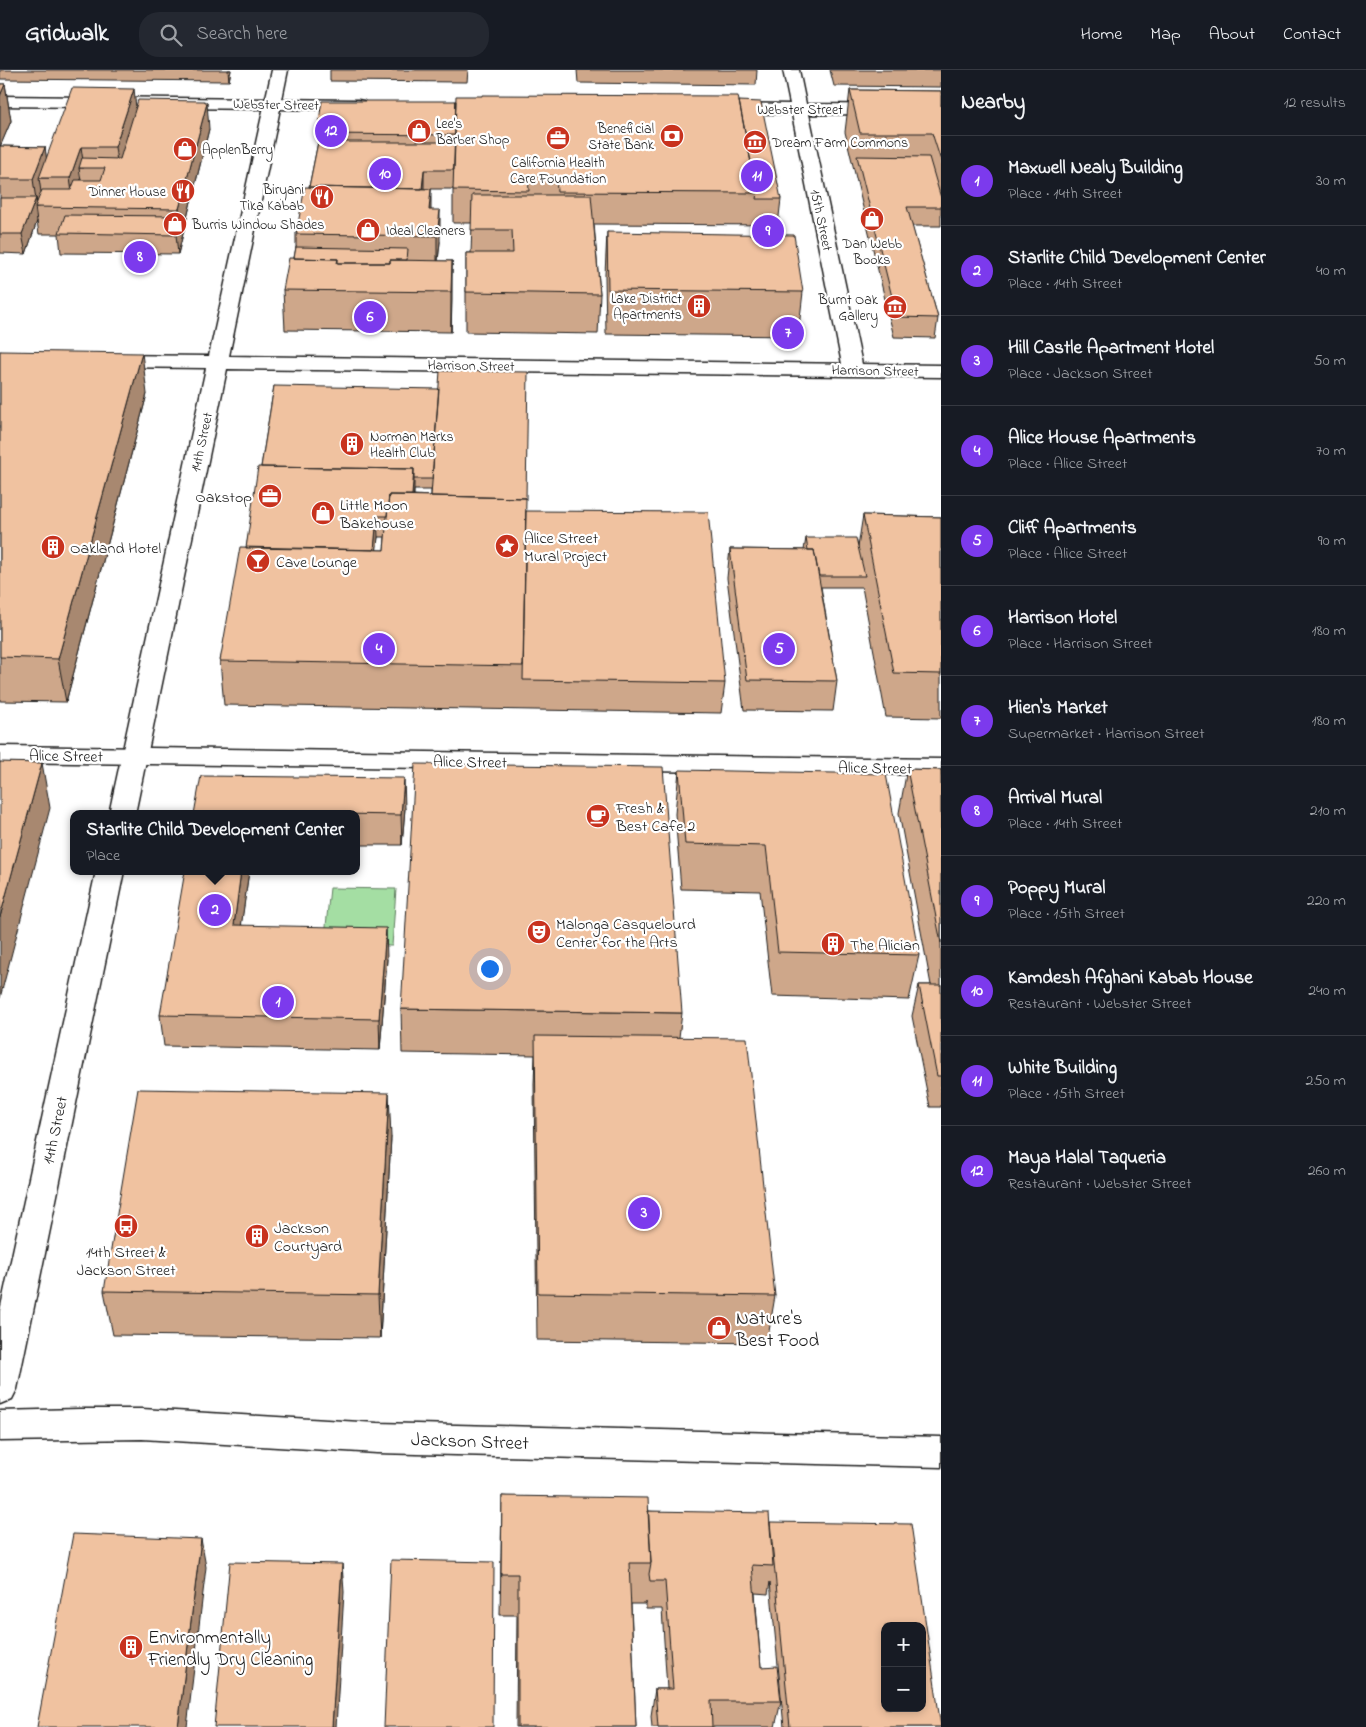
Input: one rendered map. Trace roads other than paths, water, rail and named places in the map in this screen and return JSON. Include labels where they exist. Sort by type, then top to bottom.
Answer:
[{"type":"street","name":"14th Street","points":[[123,810],[280,70]]},
{"type":"street","name":"15th Street","points":[[791,70],[853,370]]},
{"type":"street","name":"Webster Street","points":[[0,101],[374,105]]},
{"type":"street","name":"Webster Street","points":[[714,108],[941,110]]},
{"type":"street","name":"Harrison Street","points":[[89,361],[941,371]]},
{"type":"street","name":"Alice Street","points":[[0,754],[941,768]]},
{"type":"street","name":"14th Street","points":[[0,1389],[109,875]]},
{"type":"street","name":"Jackson Street","points":[[0,1426],[142,1424],[377,1438],[941,1452]]},
{"type":"place","name":"Maya Halal Taqueria","points":[[331,131]]},
{"type":"place","name":"Lee's Barber Shop","points":[[419,131]]},
{"type":"place","name":"Beneficial State Bank","points":[[672,136]]},
{"type":"place","name":"California Health Care Foundation","points":[[558,138]]},
{"type":"place","name":"Dream Farm Commons","points":[[755,142]]},
{"type":"place","name":"ApplenBerry","points":[[185,149]]},
{"type":"place","name":"Kamdesh Afghani Kabab House","points":[[385,174]]},
{"type":"place","name":"White Building","points":[[757,176]]},
{"type":"place","name":"Dinner House","points":[[183,191]]},
{"type":"place","name":"Biryani Tika Kabab","points":[[322,197]]},
{"type":"place","name":"Dan Webb Books","points":[[872,219]]},
{"type":"place","name":"Burris Window Shades","points":[[175,224]]},
{"type":"place","name":"Ideal Cleaners","points":[[368,230]]},
{"type":"place","name":"Poppy Mural","points":[[768,231]]},
{"type":"place","name":"Arrival Mural","points":[[140,257]]},
{"type":"place","name":"Lake District Apartments","points":[[699,306]]},
{"type":"place","name":"Burnt Oak Gallery","points":[[895,307]]},
{"type":"place","name":"Harrison Hotel","points":[[370,317]]},
{"type":"place","name":"Hien's Market","points":[[788,333]]},
{"type":"place","name":"Norman Marks Health Club","points":[[352,444]]},
{"type":"place","name":"Oakstop","points":[[270,496]]},
{"type":"place","name":"Little Moon Bakehouse","points":[[323,513]]},
{"type":"place","name":"Alice Street Mural Project","points":[[507,546]]},
{"type":"place","name":"Oakland Hotel","points":[[53,547]]},
{"type":"place","name":"Cave Lounge","points":[[258,561]]},
{"type":"place","name":"Alice House Apartments","points":[[379,649]]},
{"type":"place","name":"Cliff Apartments","points":[[779,649]]},
{"type":"place","name":"Fresh & Best Cafe 2","points":[[598,816]]},
{"type":"place","name":"Starlite Child Development Center","points":[[215,910]]},
{"type":"place","name":"Malonga Casquelourd Center for the Arts","points":[[539,932]]},
{"type":"place","name":"The Alician","points":[[833,944]]},
{"type":"place","name":"Maxwell Nealy Building","points":[[278,1002]]},
{"type":"place","name":"Hill Castle Apartment Hotel","points":[[644,1213]]},
{"type":"place","name":"14th Street & Jackson Street","points":[[126,1226]]},
{"type":"place","name":"Jackson Courtyard","points":[[257,1236]]},
{"type":"place","name":"Nature's Best Food","points":[[719,1328]]},
{"type":"place","name":"Environmentally Friendly Dry Cleaning","points":[[131,1647]]}]
